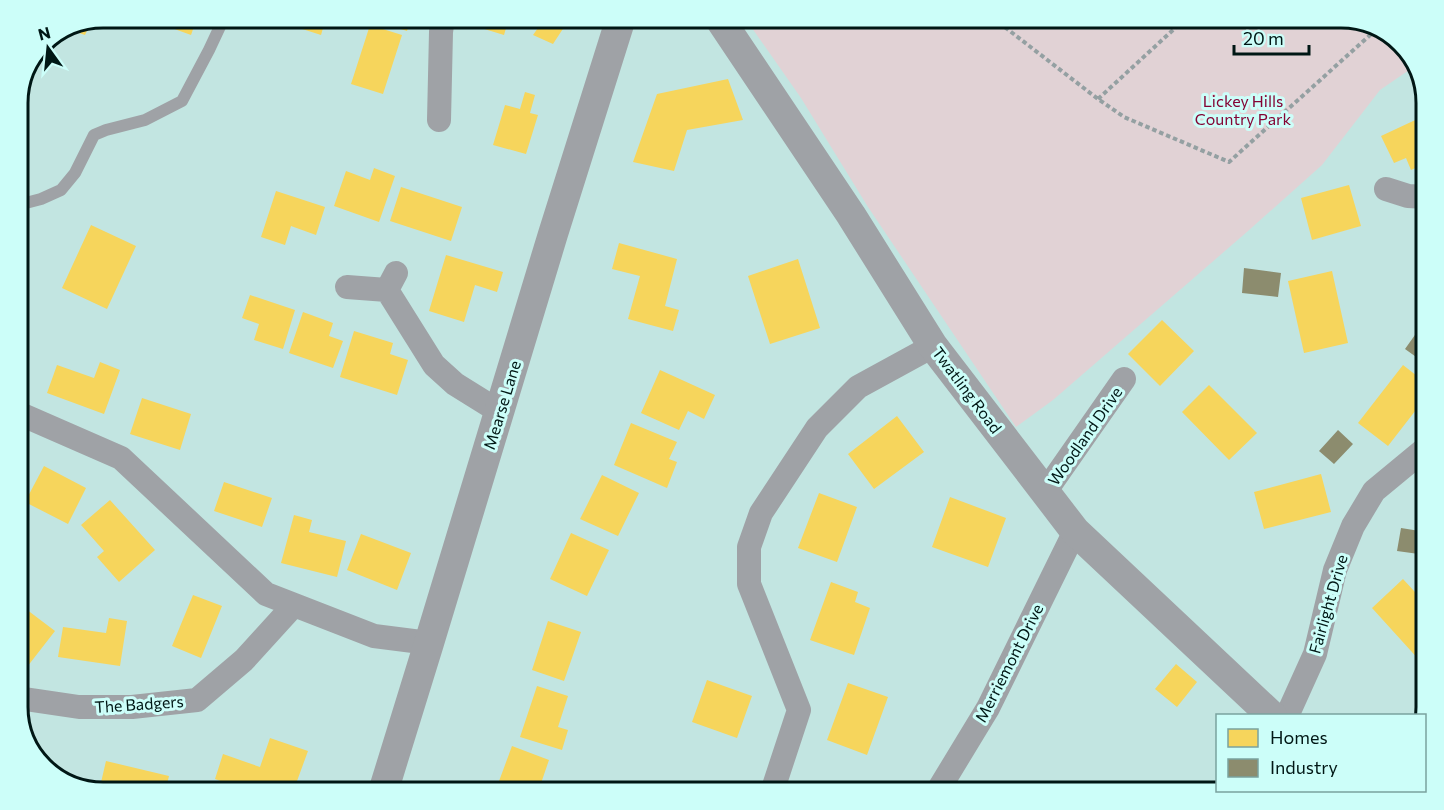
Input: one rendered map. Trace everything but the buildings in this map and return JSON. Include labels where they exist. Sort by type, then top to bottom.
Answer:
[{"type":"street","points":[[439,120],[442,28]]},
{"type":"street","name":"Mearse Lane","points":[[386,782],[549,245],[618,28]]},
{"type":"street","name":"Twatling Road","points":[[726,28],[851,215],[933,346],[1075,531],[1270,714]]},
{"type":"street","points":[[1386,189],[1415,196]]},
{"type":"street","points":[[347,288],[391,282],[434,365],[455,384],[500,412]]},
{"type":"street","points":[[775,782],[799,710],[749,584],[749,547],[761,513],[817,428],[858,387],[933,346]]},
{"type":"street","name":"Woodland Drive","points":[[1045,492],[1124,379]]},
{"type":"street","points":[[29,418],[121,458],[266,594],[374,636],[429,644]]},
{"type":"street","name":"Fairlight Drive","points":[[1288,714],[1315,654],[1335,570],[1353,526],[1374,491],[1416,457]]},
{"type":"street","name":"Merriemont Drive","points":[[943,782],[988,708],[1075,531]]},
{"type":"street","name":"The Badgers","points":[[29,700],[79,707],[132,707],[197,700],[244,660],[294,605]]},
{"type":"lane","points":[[29,202],[61,190],[75,173],[94,135],[145,120],[182,100],[219,28]]},
{"type":"path","points":[[1006,28],[1124,117],[1229,162],[1370,35]]},
{"type":"path","points":[[1098,99],[1175,28]]},
{"type":"green space","name":"Lickey Hills Country Park","points":[[752,28],[1340,28],[1360,31],[1378,39],[1393,51],[1408,71],[1380,90],[1322,165],[1053,400],[1016,427],[868,207],[801,98]]}]
